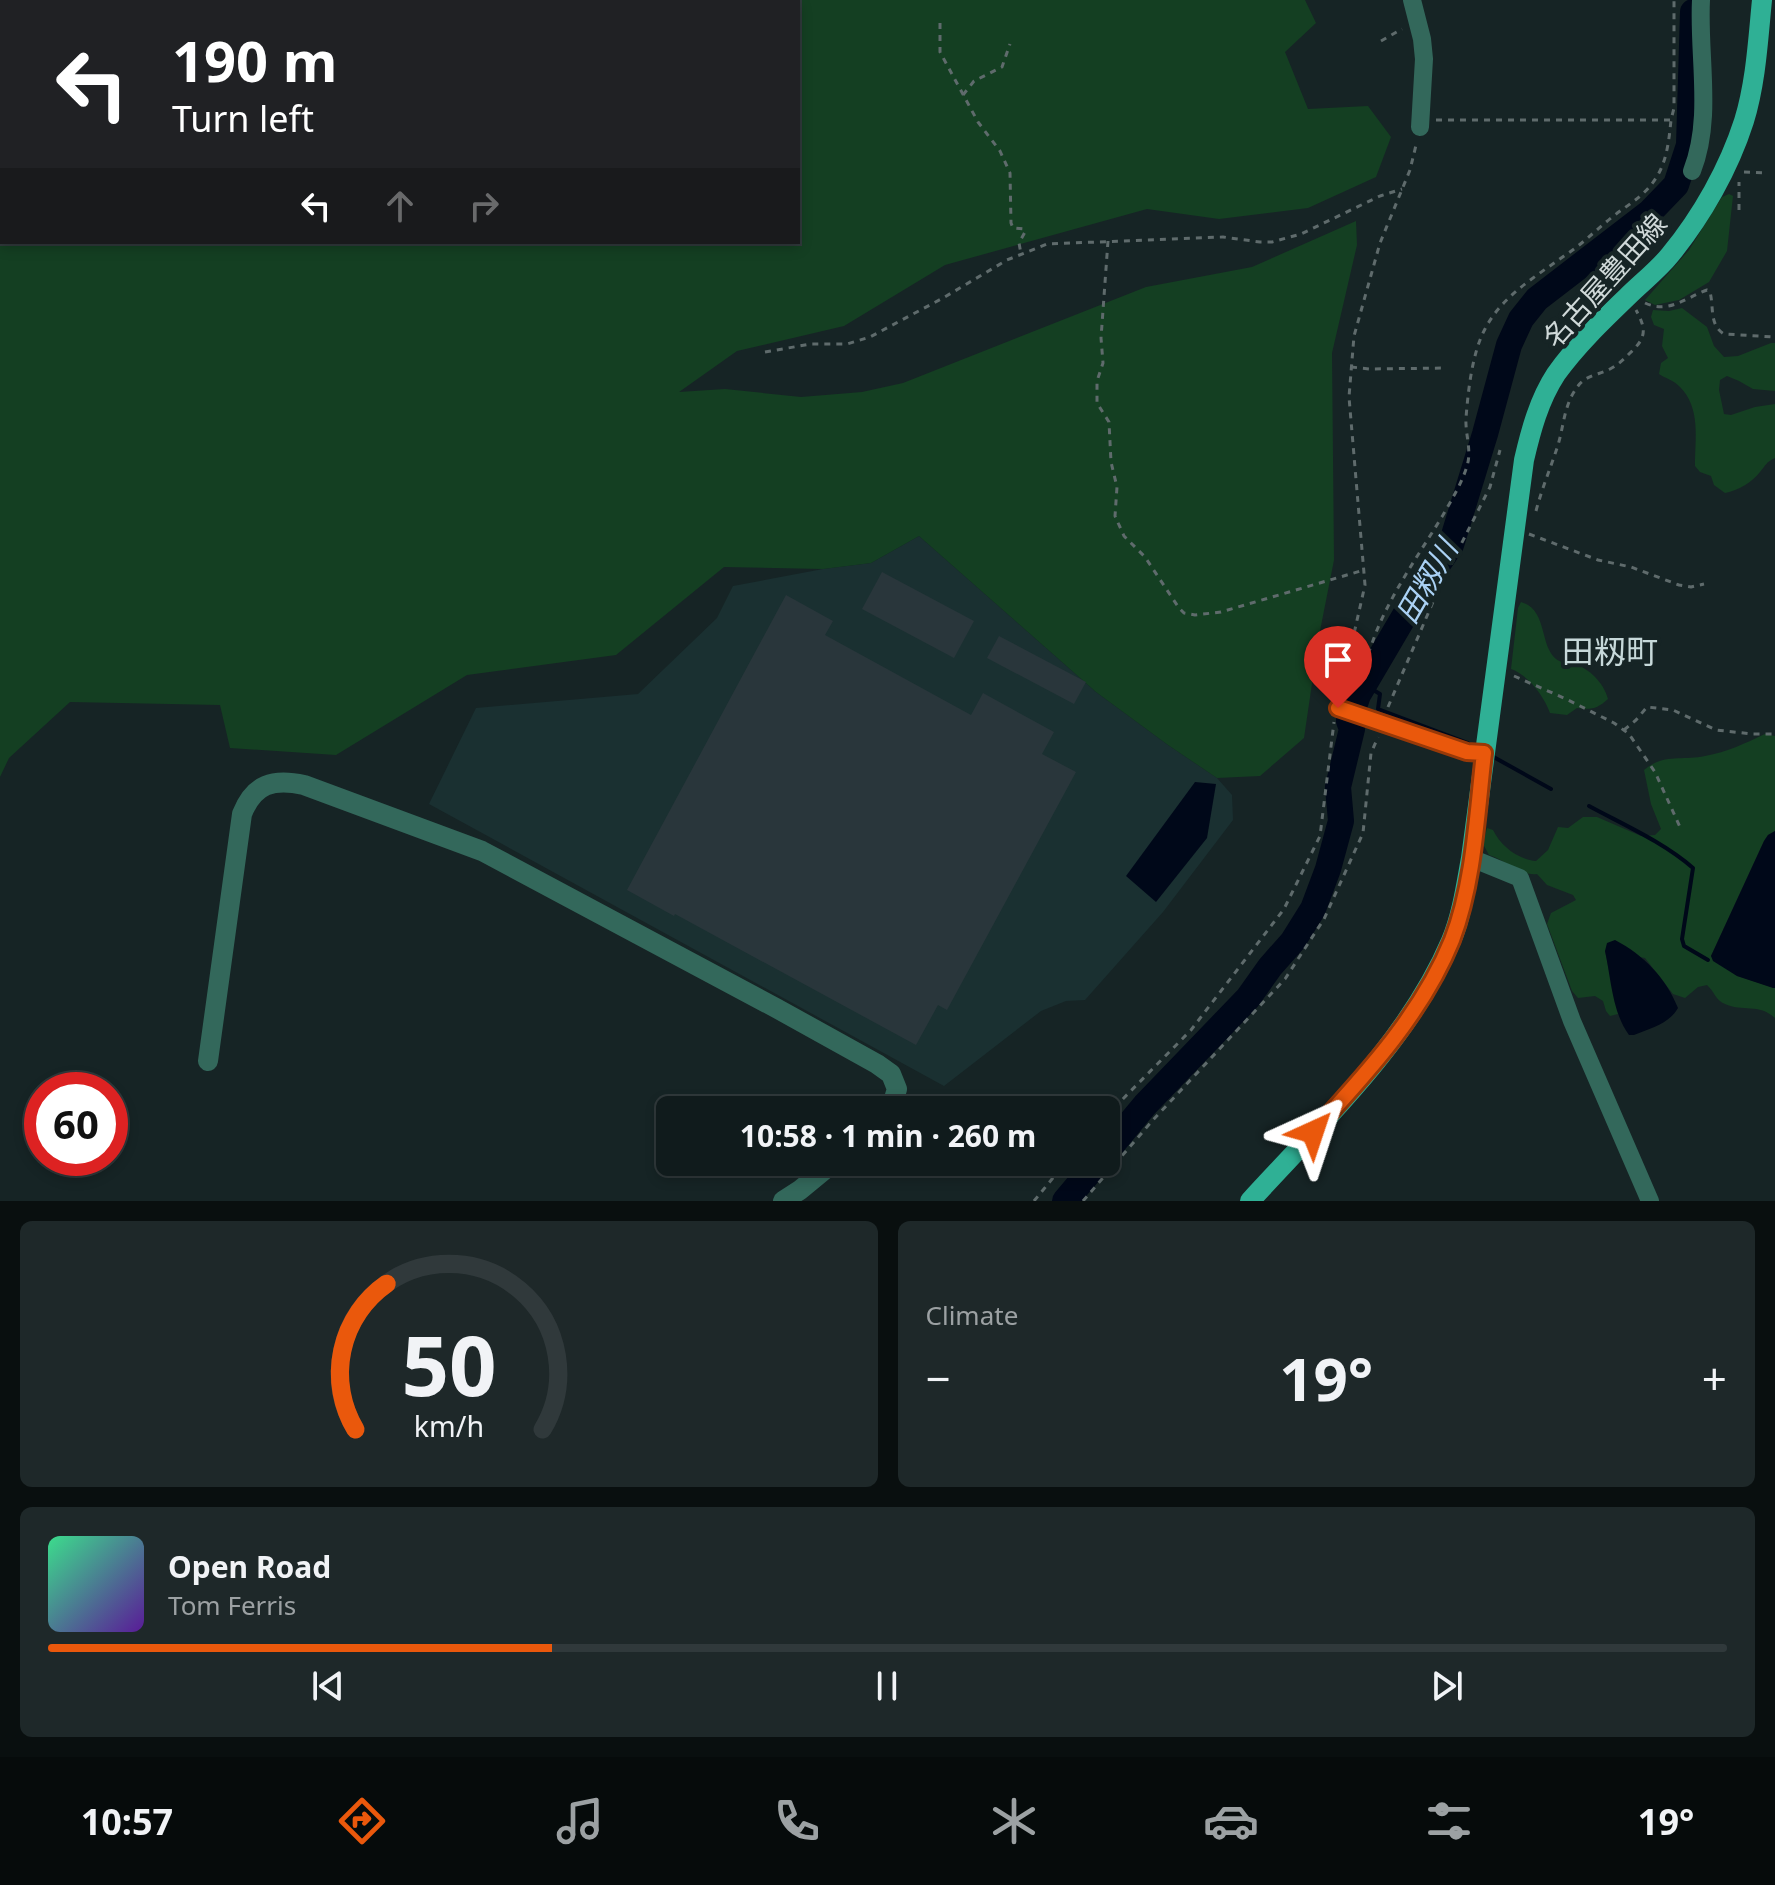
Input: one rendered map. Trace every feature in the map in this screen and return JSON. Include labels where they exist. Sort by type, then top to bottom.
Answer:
[{"type":"main road","name":"名古屋豊田線","points":[[1250,1201],[1375,1064],[1425,993],[1452,939],[1465,894],[1496,668],[1524,526],[1524,460],[1539,407],[1556,374],[1594,329],[1670,255],[1703,207],[1732,151],[1744,119],[1755,68],[1762,0]]},
{"type":"street","points":[[1412,0],[1424,59],[1420,127]]},
{"type":"street","points":[[1692,171],[1698,156],[1702,119],[1701,0]]},
{"type":"street","points":[[1342,704],[1383,717],[1467,752],[1484,753]]},
{"type":"street","points":[[208,1061],[242,814],[247,801],[258,789],[285,781],[304,785],[482,851],[877,1064],[891,1074],[897,1089],[895,1096]]},
{"type":"street","points":[[1471,858],[1520,878],[1572,1021],[1650,1201]]},
{"type":"street","points":[[783,1201],[817,1176]]},
{"type":"path","points":[[1120,1102],[1191,1030],[1284,909],[1320,836],[1333,730],[1347,688],[1385,611],[1455,494],[1467,468],[1470,454],[1466,420],[1476,353],[1484,330],[1513,294],[1637,200],[1658,176],[1669,144],[1674,108],[1674,0]]},
{"type":"path","points":[[1381,41],[1417,22]]},
{"type":"path","points":[[940,23],[940,52],[1010,173],[1011,223],[1013,228],[1024,229],[1025,232],[1019,243],[1021,254]]},
{"type":"path","points":[[963,95],[974,81],[1002,67],[1010,44]]},
{"type":"path","points":[[1342,704],[1365,585],[1349,397],[1354,336],[1380,243],[1410,170],[1420,127],[1435,120],[1671,120]]},
{"type":"path","points":[[1739,210],[1739,171],[1766,173]]},
{"type":"path","points":[[765,352],[811,344],[847,344],[870,337],[1021,254],[1047,244],[1223,237],[1272,242],[1301,234],[1380,196],[1402,189]]},
{"type":"path","points":[[1108,241],[1101,338],[1103,363],[1097,381],[1097,403],[1109,422],[1111,462],[1117,487],[1115,516],[1124,536],[1145,557],[1179,608],[1184,613],[1195,615],[1221,612],[1364,570]]},
{"type":"path","points":[[1629,295],[1658,308],[1681,303],[1707,290],[1712,297],[1712,312],[1719,332],[1775,337]]},
{"type":"path","points":[[1629,295],[1642,320],[1644,332],[1641,343],[1611,369],[1592,375],[1579,384],[1565,412],[1558,444],[1524,526],[1598,560],[1631,567],[1679,585],[1691,587],[1704,584]]},
{"type":"path","points":[[1351,367],[1446,368]]},
{"type":"path","points":[[1083,1201],[1153,1120],[1285,979],[1324,919],[1363,833],[1371,753],[1383,717],[1439,588],[1490,487],[1500,450]]},
{"type":"path","points":[[1496,668],[1566,699],[1629,734],[1655,772],[1680,827]]},
{"type":"path","points":[[1624,730],[1647,707],[1673,710],[1716,730],[1775,734]]},
{"type":"path","points":[[1034,1201],[1055,1176]]},
{"type":"shaded area","points":[[919,536],[1096,692],[1217,778],[1232,795],[1233,820],[1163,912],[1085,1000],[1066,1001],[1041,1011],[944,1086],[429,804],[476,708],[638,694],[717,618],[733,586],[871,563]]},
{"type":"shaded area","points":[[1195,782],[1216,784],[1207,838],[1156,902],[1126,876]]},
{"type":"shaded area","points":[[1775,831],[1773,988],[1737,976],[1713,961],[1711,956],[1764,841]]},
{"type":"shaded area","points":[[1615,940],[1653,968],[1678,1008],[1665,1022],[1634,1035],[1629,1035],[1623,1026],[1613,994],[1605,951],[1607,943]]},
{"type":"green space","points":[[800,0],[1305,0],[1316,23],[1285,52],[1308,109],[1368,106],[1391,137],[1376,177],[1308,208],[1219,219],[1147,209],[945,265],[844,326],[737,351],[679,392],[725,389],[801,397],[862,392],[903,383],[1146,287],[1252,267],[1356,221],[1357,245],[1332,353],[1334,560],[1304,738],[1260,776],[1217,778],[1168,745],[1096,692],[919,536],[871,563],[823,569],[724,567],[616,655],[467,675],[336,755],[230,748],[220,705],[70,702],[9,758],[0,777],[0,244],[800,244]]},
{"type":"green space","points":[[1733,196],[1727,251],[1709,282],[1679,300],[1655,305],[1645,300],[1689,250],[1722,197]]},
{"type":"green space","points":[[1682,308],[1707,327],[1714,346],[1724,357],[1738,356],[1775,343],[1775,391],[1753,389],[1727,376],[1720,380],[1724,414],[1775,404],[1775,458],[1749,483],[1725,493],[1714,485],[1711,476],[1700,472],[1695,466],[1694,414],[1687,395],[1678,385],[1659,374],[1661,363],[1668,358],[1662,346],[1664,329],[1654,325],[1651,317],[1653,310]]},
{"type":"green space","points":[[1521,602],[1535,612],[1547,645],[1556,659],[1580,666],[1590,673],[1603,687],[1608,699],[1597,707],[1577,708],[1567,715],[1550,713],[1535,687],[1511,669]]},
{"type":"green space","points":[[1765,734],[1775,736],[1775,831],[1764,841],[1711,956],[1737,976],[1775,988],[1775,1018],[1757,1009],[1722,1003],[1707,985],[1698,987],[1685,998],[1673,994],[1645,958],[1605,951],[1618,1014],[1610,1016],[1603,1001],[1595,996],[1578,998],[1572,991],[1547,924],[1551,913],[1576,900],[1573,895],[1547,885],[1537,874],[1524,873],[1489,855],[1483,844],[1487,828],[1493,830],[1510,851],[1536,861],[1548,850],[1558,827],[1568,828],[1583,817],[1597,817],[1641,836],[1655,835],[1661,829],[1651,804],[1644,770],[1666,759],[1721,752]]},
{"type":"building","points":[[882,572],[974,621],[954,658],[862,609]]},
{"type":"building","points":[[786,595],[833,621],[825,635],[971,715],[983,693],[1054,732],[1042,754],[1076,772],[947,1010],[938,1005],[916,1045],[627,890]]},
{"type":"building","points":[[999,636],[1086,682],[1074,704],[987,658]]},
{"type":"waterway","name":"田籾川","points":[[1120,1135],[1248,998],[1293,941],[1313,909],[1341,821],[1338,787],[1352,729],[1349,721],[1358,695],[1415,598],[1451,545],[1509,345],[1521,319],[1537,299],[1650,212],[1676,185],[1689,145],[1693,12]]},
{"type":"waterway","points":[[1365,685],[1380,694],[1378,709],[1468,743]]},
{"type":"waterway","points":[[1490,755],[1551,789]]},
{"type":"waterway","points":[[1589,806],[1656,842],[1693,868],[1682,939],[1684,946],[1708,960]]},
{"type":"waterway","name":"田籾川","points":[[1065,1201],[1086,1176]]},
{"type":"district","name":"田籾町","points":[[1610,650]]},
{"type":"route","points":[[1313,1132],[1375,1064],[1425,993],[1452,939],[1465,894],[1484,753],[1467,752],[1338,708]]}]
